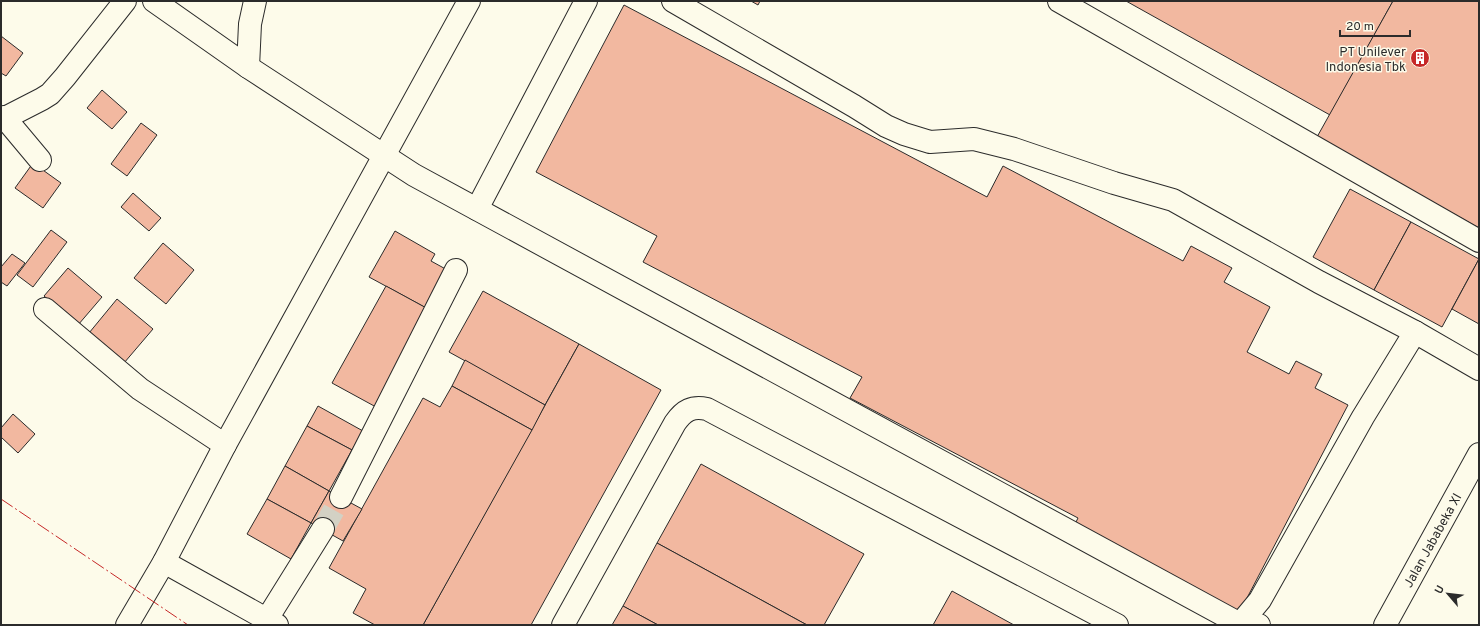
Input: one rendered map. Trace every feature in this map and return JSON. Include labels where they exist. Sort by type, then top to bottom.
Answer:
[{"type":"street","points":[[40,160],[3,119],[50,94],[125,1]]},
{"type":"street","points":[[154,1],[248,66],[414,175],[1250,625],[1260,600],[1363,417],[1415,332]]},
{"type":"street","points":[[248,66],[250,24],[255,1]]},
{"type":"street","points":[[127,625],[164,562],[225,445],[469,1]]},
{"type":"street","points":[[477,209],[586,1]]},
{"type":"street","points":[[673,1],[886,126],[904,134],[930,142],[974,139],[1014,148],[1114,183],[1173,200],[1319,282],[1415,332],[1479,369]]},
{"type":"street","points":[[1059,1],[1479,240]]},
{"type":"street","points":[[341,497],[456,270]]},
{"type":"street","points":[[44,309],[140,389],[225,445]]},
{"type":"street","points":[[563,625],[675,423],[683,413],[690,408],[699,407],[707,409],[1117,625]]},
{"type":"street","name":"Jalan Jababeka XI","points":[[1385,625],[1479,454]]},
{"type":"street","points":[[164,562],[272,622],[323,529]]},
{"type":"building","points":[[751,1],[760,1],[758,5]]},
{"type":"building","name":"PT Unilever Indonesia Tbk","points":[[1126,1],[1393,1],[1330,115]]},
{"type":"building","name":"PT Unilever Indonesia Tbk","points":[[1393,1],[1479,1],[1479,228],[1317,137]]},
{"type":"building","points":[[624,5],[987,197],[1003,166],[1183,261],[1191,246],[1232,268],[1224,282],[1270,307],[1247,352],[1289,374],[1296,361],[1322,374],[1315,388],[1348,405],[1236,619],[1071,532],[1078,518],[850,398],[862,377],[643,262],[657,236],[536,172]]},
{"type":"building","points":[[1,36],[23,53],[6,76],[1,73]]},
{"type":"building","points":[[102,90],[127,112],[112,129],[87,108]]},
{"type":"building","points":[[141,123],[157,135],[127,176],[111,164]]},
{"type":"building","points":[[33,163],[61,183],[43,208],[15,188]]},
{"type":"building","points":[[1350,189],[1411,222],[1374,290],[1313,257]]},
{"type":"building","points":[[133,193],[161,218],[149,231],[121,207]]},
{"type":"building","points":[[1411,222],[1479,259],[1442,327],[1374,290]]},
{"type":"building","points":[[51,230],[67,242],[33,287],[17,275]]},
{"type":"building","points":[[395,231],[435,254],[431,261],[451,272],[430,310],[369,277]]},
{"type":"building","points":[[163,243],[194,270],[166,304],[134,278]]},
{"type":"building","points":[[12,254],[25,263],[7,286],[1,282],[1,267]]},
{"type":"building","points":[[1479,259],[1479,324],[1452,309]]},
{"type":"building","points":[[68,268],[102,297],[78,325],[44,296]]},
{"type":"building","points":[[386,286],[430,310],[376,407],[332,383]]},
{"type":"building","points":[[483,291],[579,344],[545,405],[449,352]]},
{"type":"building","points":[[117,299],[153,329],[124,363],[89,333]]},
{"type":"building","points":[[579,344],[661,390],[531,625],[423,625]]},
{"type":"building","points":[[465,360],[545,405],[532,430],[452,386]]},
{"type":"building","points":[[452,386],[532,430],[423,625],[375,625],[353,613],[366,589],[329,568],[423,398],[440,407]]},
{"type":"building","points":[[318,406],[363,431],[352,450],[307,426]]},
{"type":"building","points":[[13,414],[35,434],[18,453],[1,437],[1,428]]},
{"type":"building","points":[[307,426],[352,450],[329,491],[285,466]]},
{"type":"building","points":[[701,464],[864,554],[824,625],[807,625],[657,543]]},
{"type":"building","points":[[285,466],[329,491],[311,523],[267,499]]},
{"type":"building","points":[[329,491],[362,509],[343,541],[311,523]]},
{"type":"building","points":[[267,499],[311,523],[291,559],[247,534]]},
{"type":"building","points":[[657,543],[807,625],[658,625],[623,606]]},
{"type":"building","points":[[952,591],[1014,625],[933,625]]},
{"type":"building","points":[[623,606],[658,625],[612,625]]},
{"type":"tunnel","points":[[323,529],[341,497]]},
{"type":"power","points":[[1,499],[188,625]]},
{"type":"place","name":"PT Unilever Indonesia Tbk","points":[[1420,58]]}]
